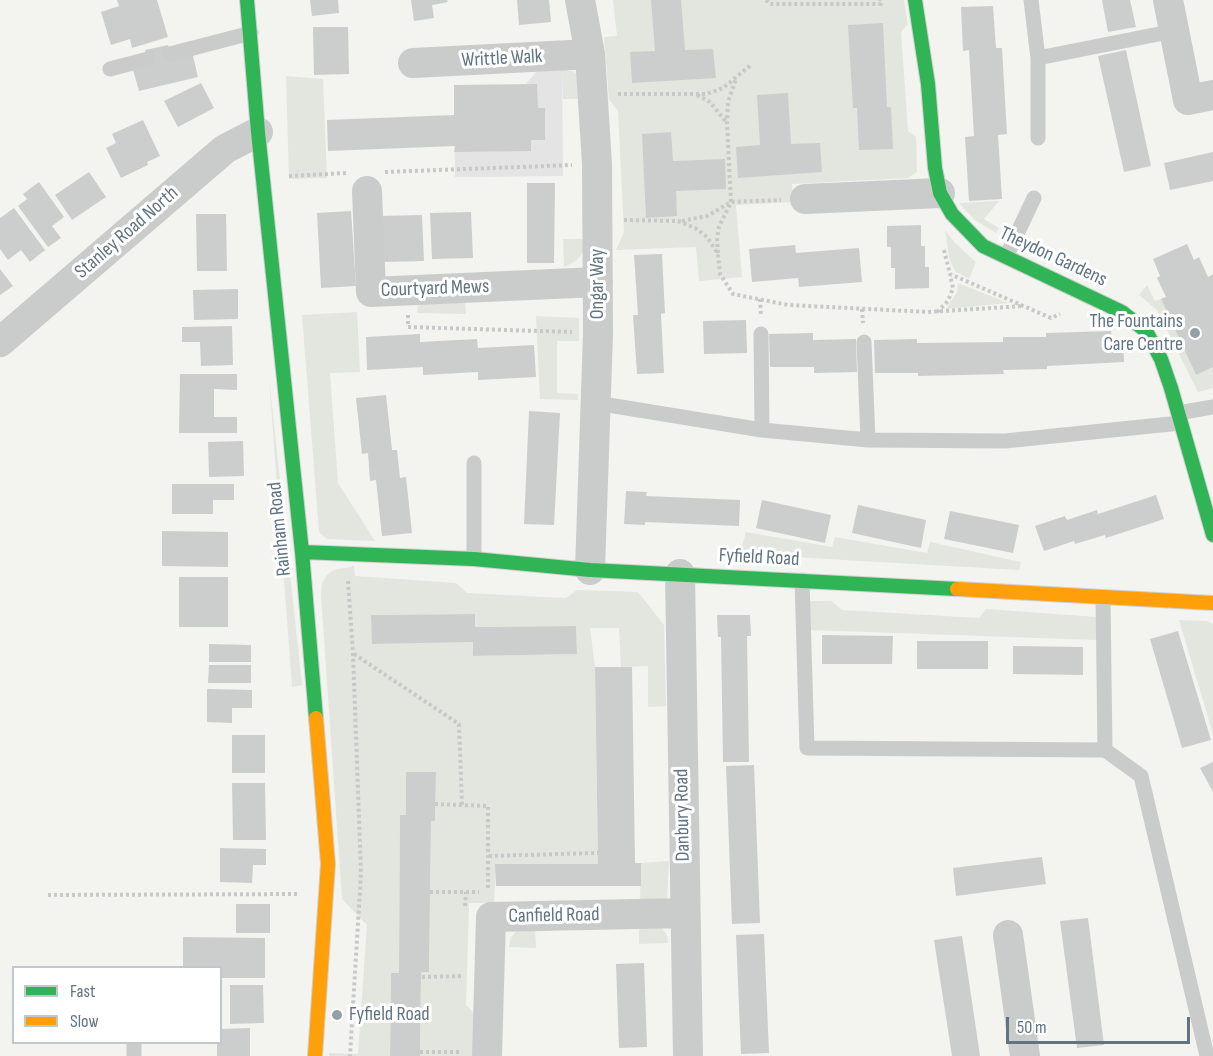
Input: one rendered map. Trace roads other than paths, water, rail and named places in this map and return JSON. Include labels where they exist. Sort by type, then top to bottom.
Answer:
[{"type":"street","name":"Rainham Road","points":[[247,0],[258,132],[302,552],[327,838],[326,894],[315,1056]]},
{"type":"street","name":"Ongar Way","points":[[580,0],[590,54],[597,164],[598,333],[590,570]]},
{"type":"street","name":"Theydon Gardens","points":[[915,0],[928,84],[935,168],[940,193],[952,214],[984,246],[1122,312],[1146,331],[1161,359],[1213,535]]},
{"type":"street","points":[[1168,0],[1188,100],[1213,95]]},
{"type":"street","name":"Writtle Walk","points":[[413,63],[590,54]]},
{"type":"street","name":"Stanley Road North","points":[[0,342],[225,149],[258,132]]},
{"type":"street","name":"Courtyard Mews","points":[[370,179],[371,292],[598,282]]},
{"type":"street","points":[[805,199],[940,193]]},
{"type":"street","name":"Fyfield Road","points":[[302,552],[474,559],[590,570],[1213,603]]},
{"type":"street","name":"Danbury Road","points":[[680,574],[688,1056]]},
{"type":"street","name":"Canfield Road","points":[[487,1056],[490,917],[684,913]]},
{"type":"street","points":[[1008,935],[1025,1056]]},
{"type":"lane","points":[[1031,0],[1038,57],[1038,138]]},
{"type":"lane","points":[[1038,57],[1174,31]]},
{"type":"lane","points":[[170,54],[250,33]]},
{"type":"lane","points":[[110,69],[148,59]]},
{"type":"lane","points":[[1006,257],[1034,198]]},
{"type":"lane","points":[[761,334],[762,430]]},
{"type":"lane","points":[[864,342],[868,440]]},
{"type":"lane","points":[[596,403],[762,430],[868,440],[1005,441],[1179,418],[1213,406]]},
{"type":"lane","points":[[474,463],[474,559]]},
{"type":"lane","points":[[802,580],[807,748],[1105,750],[1141,776],[1207,1056]]},
{"type":"lane","points":[[1103,597],[1105,750]]},
{"type":"place","name":"The Fountains Care Centre","points":[[1195,333]]},
{"type":"place","name":"Fyfield Road","points":[[337,1015]]}]
